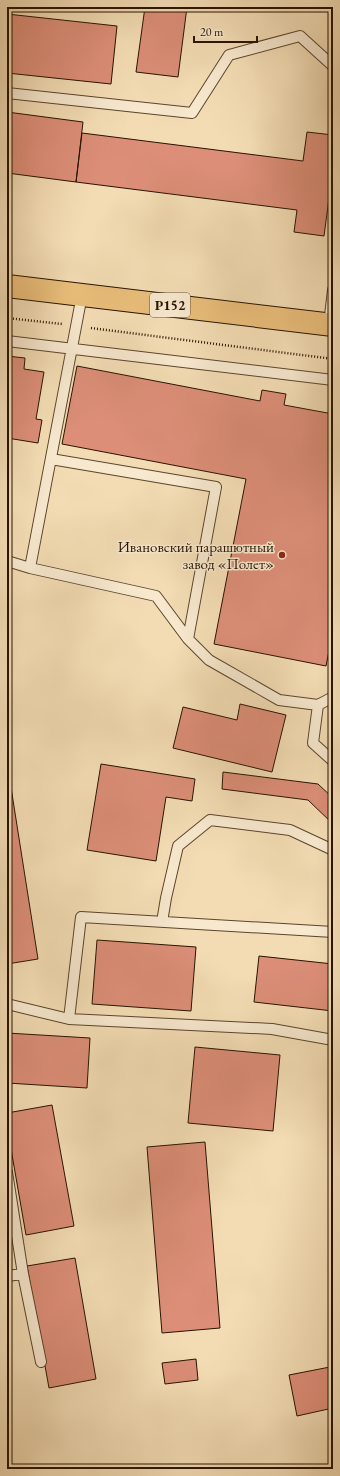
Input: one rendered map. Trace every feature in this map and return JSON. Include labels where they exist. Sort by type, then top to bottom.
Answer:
[{"type":"main road","name":"Р152","points":[[7,286],[331,324]]},
{"type":"lane","points":[[7,93],[192,113],[229,55],[300,36],[333,66]]},
{"type":"lane","points":[[331,324],[333,290]]},
{"type":"lane","points":[[30,568],[82,295]]},
{"type":"lane","points":[[7,341],[333,380]]},
{"type":"lane","points":[[51,459],[216,487],[188,639]]},
{"type":"lane","points":[[7,561],[30,568],[156,596],[188,639],[209,660],[279,700],[318,705],[333,697]]},
{"type":"lane","points":[[318,705],[313,743],[333,761]]},
{"type":"lane","points":[[162,922],[178,846],[210,820],[290,830],[333,850]]},
{"type":"lane","points":[[69,1019],[81,917],[333,932]]},
{"type":"lane","points":[[7,1004],[69,1019],[272,1029],[333,1040]]},
{"type":"lane","points":[[7,1172],[23,1274],[41,1362]]},
{"type":"lane","points":[[7,1276],[23,1274]]},
{"type":"path","points":[[7,318],[333,359]]},
{"type":"building","points":[[145,7],[187,7],[178,77],[136,72]]},
{"type":"building","points":[[7,14],[117,26],[111,84],[7,73]]},
{"type":"building","points":[[7,112],[83,122],[76,182],[7,173]]},
{"type":"building","points":[[307,132],[333,135],[333,168],[324,236],[294,232],[297,210],[76,182],[82,133],[303,161]]},
{"type":"building","points":[[7,356],[25,358],[24,369],[44,372],[36,419],[42,420],[38,443],[7,438]]},
{"type":"building","name":"Ивановский парашютный завод «Полет»","points":[[77,366],[260,401],[262,390],[286,394],[284,405],[333,414],[333,631],[326,666],[214,644],[246,479],[62,444]]},
{"type":"building","points":[[240,704],[286,715],[272,772],[173,748],[183,707],[237,720]]},
{"type":"building","points":[[7,762],[38,959],[7,964]]},
{"type":"building","points":[[101,764],[195,779],[192,801],[166,797],[156,861],[87,850]]},
{"type":"building","points":[[223,772],[318,784],[333,798],[333,824],[308,800],[222,789]]},
{"type":"building","points":[[97,940],[196,947],[191,1011],[92,1004]]},
{"type":"building","points":[[259,956],[333,964],[333,1011],[254,1002]]},
{"type":"building","points":[[7,1033],[90,1038],[87,1088],[7,1083]]},
{"type":"building","points":[[195,1047],[280,1055],[273,1131],[188,1123]]},
{"type":"building","points":[[52,1105],[74,1226],[26,1235],[7,1126],[7,1113]]},
{"type":"building","points":[[205,1142],[220,1328],[162,1333],[147,1147]]},
{"type":"building","points":[[75,1258],[96,1379],[49,1388],[27,1266]]},
{"type":"building","points":[[196,1359],[198,1380],[165,1384],[162,1363]]},
{"type":"building","points":[[330,1367],[333,1380],[333,1408],[297,1416],[289,1375]]},
{"type":"place","name":"Ивановский парашютный завод «Полет»","points":[[282,555]]}]
